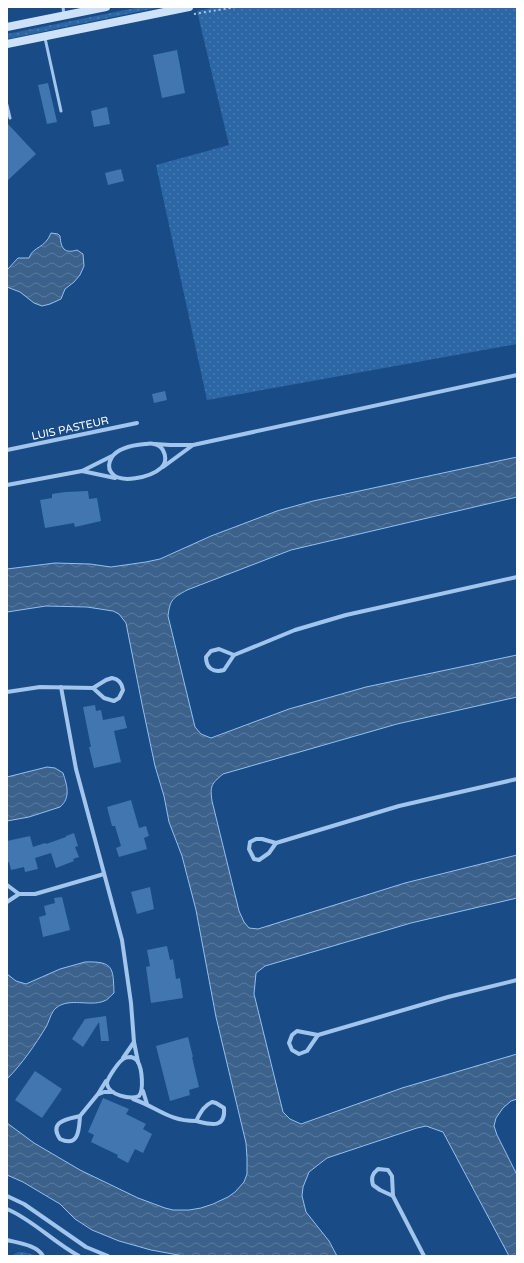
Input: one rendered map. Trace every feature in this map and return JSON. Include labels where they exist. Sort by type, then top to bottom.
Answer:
[{"type":"main road","points":[[7,26],[63,11],[106,7]]},
{"type":"main road","points":[[7,44],[189,7]]},
{"type":"street","points":[[7,485],[82,471],[125,448],[145,444],[193,445],[517,375]]},
{"type":"street","name":"LUIS PASTEUR","points":[[7,450],[137,423]]},
{"type":"street","points":[[155,444],[165,453],[165,460],[162,468]]},
{"type":"street","points":[[82,471],[120,479],[139,478],[162,468],[193,445]]},
{"type":"street","points":[[112,456],[109,469],[113,476],[120,479]]},
{"type":"street","points":[[234,655],[218,649],[211,651],[206,657],[206,663],[212,670],[218,672],[224,670],[234,655],[295,630],[346,615],[517,577]]},
{"type":"street","points":[[7,692],[40,687],[93,688],[112,678],[116,678],[120,682],[123,690],[119,698],[114,701],[104,698],[93,688]]},
{"type":"street","points":[[61,687],[76,769],[122,940],[131,1003],[134,1042],[146,1104]]},
{"type":"street","points":[[276,843],[269,853],[260,860],[254,859],[249,849],[250,842],[256,839],[262,838],[276,843],[399,806],[517,779]]},
{"type":"street","points":[[7,902],[19,894],[35,894],[104,874]]},
{"type":"street","points":[[7,885],[19,894]]},
{"type":"street","points":[[318,1035],[306,1051],[299,1054],[292,1050],[289,1043],[292,1035],[297,1031],[318,1035],[448,997],[517,980]]},
{"type":"street","points":[[80,1116],[65,1119],[57,1125],[57,1135],[60,1139],[69,1141],[74,1140],[77,1137],[80,1116],[98,1094],[134,1042]]},
{"type":"street","points":[[121,1060],[131,1057],[135,1058],[138,1062]]},
{"type":"street","points":[[107,1080],[107,1085],[113,1092]]},
{"type":"street","points":[[130,1098],[139,1096],[143,1089]]},
{"type":"street","points":[[98,1094],[113,1092],[146,1104],[155,1110],[179,1120],[211,1124],[221,1122],[224,1108],[212,1102],[207,1104],[203,1108],[196,1122]]},
{"type":"street","points":[[393,1196],[373,1185],[371,1180],[372,1175],[378,1169],[388,1170],[392,1176],[393,1196],[424,1256]]},
{"type":"street","points":[[7,1196],[24,1204],[86,1247],[108,1256]]},
{"type":"street","points":[[7,1209],[23,1217],[65,1248],[79,1256]]},
{"type":"street","points":[[7,1240],[35,1248],[43,1256]]},
{"type":"lane","points":[[45,36],[61,111]]},
{"type":"lane","points":[[7,105],[10,118]]},
{"type":"shaded area","points":[[140,7],[161,7],[7,39],[7,34]]},
{"type":"shaded area","points":[[216,7],[517,7],[517,344],[207,400],[156,165],[229,145],[197,11]]},
{"type":"shaded area","points":[[18,1252],[23,1252],[38,1256],[12,1256]]},
{"type":"water","points":[[51,233],[58,234],[60,236],[61,244],[64,249],[69,251],[77,250],[83,254],[84,266],[80,275],[65,289],[61,299],[42,306],[34,303],[20,292],[7,287],[7,270],[18,258],[29,258],[33,251],[46,242]]},
{"type":"water","points":[[517,457],[517,497],[291,550],[187,590],[178,595],[171,602],[168,616],[195,727],[201,734],[211,738],[289,709],[366,687],[517,655],[517,697],[397,724],[223,774],[212,786],[211,792],[239,911],[244,922],[249,928],[258,929],[405,883],[517,855],[517,898],[411,923],[265,966],[256,973],[254,994],[283,1112],[290,1119],[301,1124],[402,1088],[517,1054],[517,1099],[511,1101],[503,1108],[496,1118],[494,1126],[517,1175],[517,1256],[509,1256],[443,1132],[426,1126],[327,1158],[309,1172],[303,1187],[302,1196],[306,1212],[329,1241],[337,1256],[184,1256],[151,1250],[119,1241],[92,1230],[75,1219],[60,1204],[23,1182],[7,1175],[7,1123],[34,1143],[80,1170],[138,1198],[173,1210],[201,1208],[228,1197],[235,1192],[244,1182],[247,1174],[246,1143],[216,1017],[196,910],[182,856],[169,822],[164,796],[155,766],[126,623],[119,614],[113,611],[87,607],[46,606],[7,612],[7,569],[55,563],[90,564],[111,567],[160,559],[211,536],[277,511],[313,501]]},
{"type":"water","points":[[47,767],[55,768],[63,773],[67,791],[66,800],[60,807],[29,817],[7,821],[7,777]]},
{"type":"water","points":[[85,962],[102,963],[110,968],[113,977],[114,993],[107,1000],[98,1003],[67,1003],[56,1008],[51,1014],[46,1027],[33,1047],[7,1079],[7,974],[16,981],[26,984],[60,969]]},
{"type":"building","points":[[177,50],[185,93],[162,98],[153,55]]},
{"type":"building","points":[[48,83],[57,122],[47,124],[38,85]]},
{"type":"building","points":[[107,107],[110,124],[94,127],[91,111]]},
{"type":"building","points":[[7,123],[36,154],[7,181]]},
{"type":"building","points":[[121,169],[124,181],[108,185],[105,173]]},
{"type":"building","points":[[165,391],[167,400],[154,403],[152,394]]},
{"type":"building","points":[[88,491],[89,499],[97,498],[101,521],[75,527],[74,523],[45,528],[40,500],[52,498],[52,494]]},
{"type":"building","points":[[95,705],[96,711],[101,710],[103,720],[124,716],[127,728],[114,731],[121,762],[94,768],[83,707]]},
{"type":"building","points":[[131,800],[139,828],[146,826],[149,836],[144,838],[147,849],[119,857],[116,848],[121,846],[115,826],[112,826],[107,807]]},
{"type":"building","points":[[74,833],[78,846],[75,847],[79,857],[73,859],[74,861],[56,868],[51,853],[35,858],[38,869],[25,872],[24,867],[11,870],[9,862],[7,863],[7,841],[30,836],[33,847],[46,844]]},
{"type":"building","points":[[150,887],[154,909],[137,914],[131,892]]},
{"type":"building","points":[[62,897],[70,930],[43,937],[39,917],[46,915],[44,906],[55,903],[54,898]]},
{"type":"building","points":[[167,946],[170,960],[173,959],[176,979],[180,978],[183,998],[151,1003],[146,967],[150,966],[147,950]]},
{"type":"building","points":[[106,1016],[109,1041],[101,1041],[99,1022],[83,1047],[72,1039],[85,1019]]},
{"type":"building","points":[[188,1037],[199,1087],[189,1090],[190,1095],[170,1101],[156,1046]]},
{"type":"building","points":[[35,1071],[62,1089],[42,1118],[15,1100]]},
{"type":"building","points":[[103,1098],[129,1109],[126,1114],[146,1124],[143,1129],[152,1134],[143,1153],[135,1149],[128,1163],[117,1157],[118,1155],[91,1142],[94,1135],[88,1132]]}]
